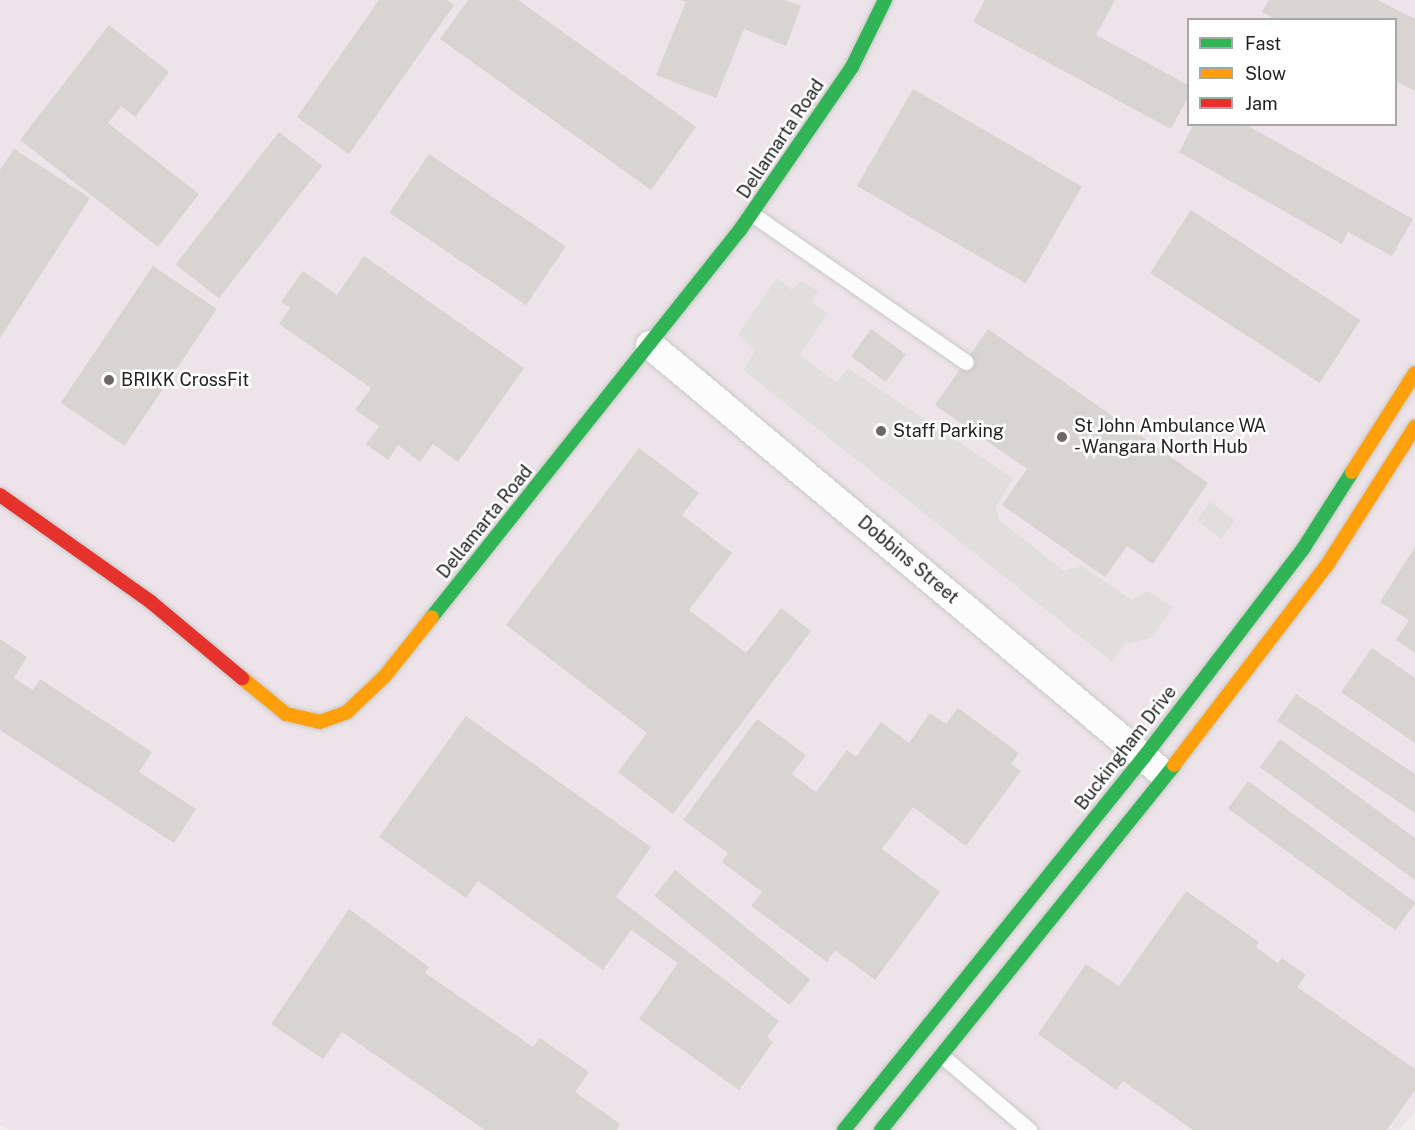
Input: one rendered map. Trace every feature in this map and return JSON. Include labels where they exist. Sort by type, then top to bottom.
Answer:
[{"type":"street","name":"Dellamarta Road","points":[[0,495],[151,602],[286,714],[320,722],[365,699],[650,345],[752,214],[852,67],[885,0]]},
{"type":"street","name":"Dobbins Street","points":[[650,345],[1166,776]]},
{"type":"street","name":"Buckingham Drive","points":[[844,1130],[1144,757],[1303,549],[1415,373]]},
{"type":"street","points":[[881,1130],[1166,776],[1327,566],[1415,427]]},
{"type":"lane","points":[[752,214],[966,362]]},
{"type":"lane","points":[[941,1055],[1029,1130]]},
{"type":"shaded area","points":[[0,0],[1415,0],[1415,1111],[1400,1130],[9,1130],[0,1125]]},
{"type":"shaded area","name":"Staff Parking","points":[[777,278],[792,290],[801,281],[818,291],[812,302],[828,313],[800,355],[837,383],[848,368],[1013,478],[996,507],[999,520],[1064,571],[1082,566],[1132,600],[1147,591],[1173,607],[1152,638],[1125,644],[1112,662],[743,370],[755,351],[738,334]]},
{"type":"shaded area","points":[[1210,502],[1235,520],[1222,539],[1196,521]]},
{"type":"building","points":[[379,0],[447,0],[454,5],[349,154],[297,117]]},
{"type":"building","points":[[468,0],[518,0],[696,127],[651,190],[440,39]]},
{"type":"building","points":[[680,0],[785,0],[801,6],[786,46],[744,29],[716,98],[656,75],[686,2]]},
{"type":"building","points":[[985,0],[1115,0],[1096,35],[1187,84],[1187,99],[1171,129],[973,22]]},
{"type":"building","points":[[1269,0],[1378,0],[1415,19],[1415,91],[1397,82],[1397,18],[1273,18],[1262,12]]},
{"type":"building","points":[[109,25],[169,72],[135,117],[121,106],[108,123],[199,194],[158,247],[20,140]]},
{"type":"building","points":[[913,89],[1082,186],[1026,283],[857,186]]},
{"type":"building","points":[[1193,126],[1249,126],[1413,219],[1392,256],[1348,232],[1342,244],[1179,152]]},
{"type":"building","points":[[279,132],[322,166],[219,298],[176,264]]},
{"type":"building","points":[[14,149],[90,198],[0,338],[0,170]]},
{"type":"building","points":[[429,154],[566,246],[526,305],[389,213]]},
{"type":"building","points":[[1191,210],[1360,320],[1320,383],[1150,273]]},
{"type":"building","points":[[364,256],[524,368],[458,462],[433,444],[420,462],[398,445],[388,460],[366,444],[379,426],[355,410],[371,388],[279,324],[290,308],[281,302],[303,271],[337,295]]},
{"type":"building","points":[[153,266],[217,309],[125,446],[61,403]]},
{"type":"building","points":[[871,329],[906,354],[886,382],[851,357]]},
{"type":"building","name":"St John Ambulance WA - Wangara North Hub","points":[[988,329],[1208,483],[1153,564],[1127,546],[1105,577],[1002,505],[1027,469],[935,405]]},
{"type":"building","points":[[639,448],[699,493],[682,515],[732,553],[689,610],[746,653],[781,608],[811,631],[673,814],[618,772],[647,733],[506,625]]},
{"type":"building","points":[[1415,547],[1415,653],[1396,640],[1409,620],[1380,602]]},
{"type":"building","points":[[0,639],[27,657],[14,678],[33,690],[40,679],[152,752],[139,772],[196,809],[174,843],[0,730]]},
{"type":"building","points":[[1372,648],[1415,678],[1415,743],[1341,692]]},
{"type":"building","points":[[1296,694],[1415,774],[1415,813],[1277,721]]},
{"type":"building","points":[[958,708],[1019,753],[1011,764],[1021,771],[966,846],[913,807],[882,849],[940,892],[875,980],[835,950],[827,962],[751,906],[762,892],[722,862],[728,853],[683,820],[757,719],[806,755],[792,774],[816,792],[847,750],[856,757],[881,722],[909,743],[930,713],[946,724]]},
{"type":"building","points":[[466,716],[651,847],[616,897],[779,1021],[767,1037],[773,1042],[739,1090],[639,1019],[678,963],[631,930],[603,970],[478,881],[466,898],[379,837]]},
{"type":"building","points":[[1280,739],[1415,838],[1415,880],[1260,767]]},
{"type":"building","points":[[1248,781],[1415,902],[1395,930],[1228,809]]},
{"type":"building","points":[[675,870],[810,980],[789,1005],[654,896]]},
{"type":"building","points":[[1186,891],[1259,942],[1256,947],[1278,963],[1282,958],[1306,975],[1297,987],[1415,1069],[1415,1090],[1387,1130],[1193,1130],[1123,1081],[1116,1090],[1038,1034],[1086,964],[1119,986]]},
{"type":"building","points":[[349,909],[429,967],[425,973],[533,1047],[540,1038],[589,1072],[575,1092],[620,1124],[617,1130],[485,1130],[342,1032],[323,1059],[271,1024]]},
{"type":"traffic: fast","points":[[432,617],[740,230],[852,67],[885,0]]},
{"type":"traffic: fast","points":[[844,1130],[1144,757],[1303,549],[1352,472]]},
{"type":"traffic: fast","points":[[881,1130],[1174,765]]},
{"type":"traffic: slow","points":[[1352,472],[1415,373]]},
{"type":"traffic: slow","points":[[1174,765],[1327,565],[1415,427]]},
{"type":"traffic: slow","points":[[242,678],[286,714],[320,722],[347,712],[385,676],[432,617]]},
{"type":"traffic: jam","points":[[0,495],[151,602],[242,678]]},
{"type":"place","name":"BRIKK CrossFit","points":[[109,380]]},
{"type":"place","name":"Staff Parking","points":[[881,431]]},
{"type":"place","name":"St John Ambulance WA - Wangara North Hub","points":[[1062,437]]}]
